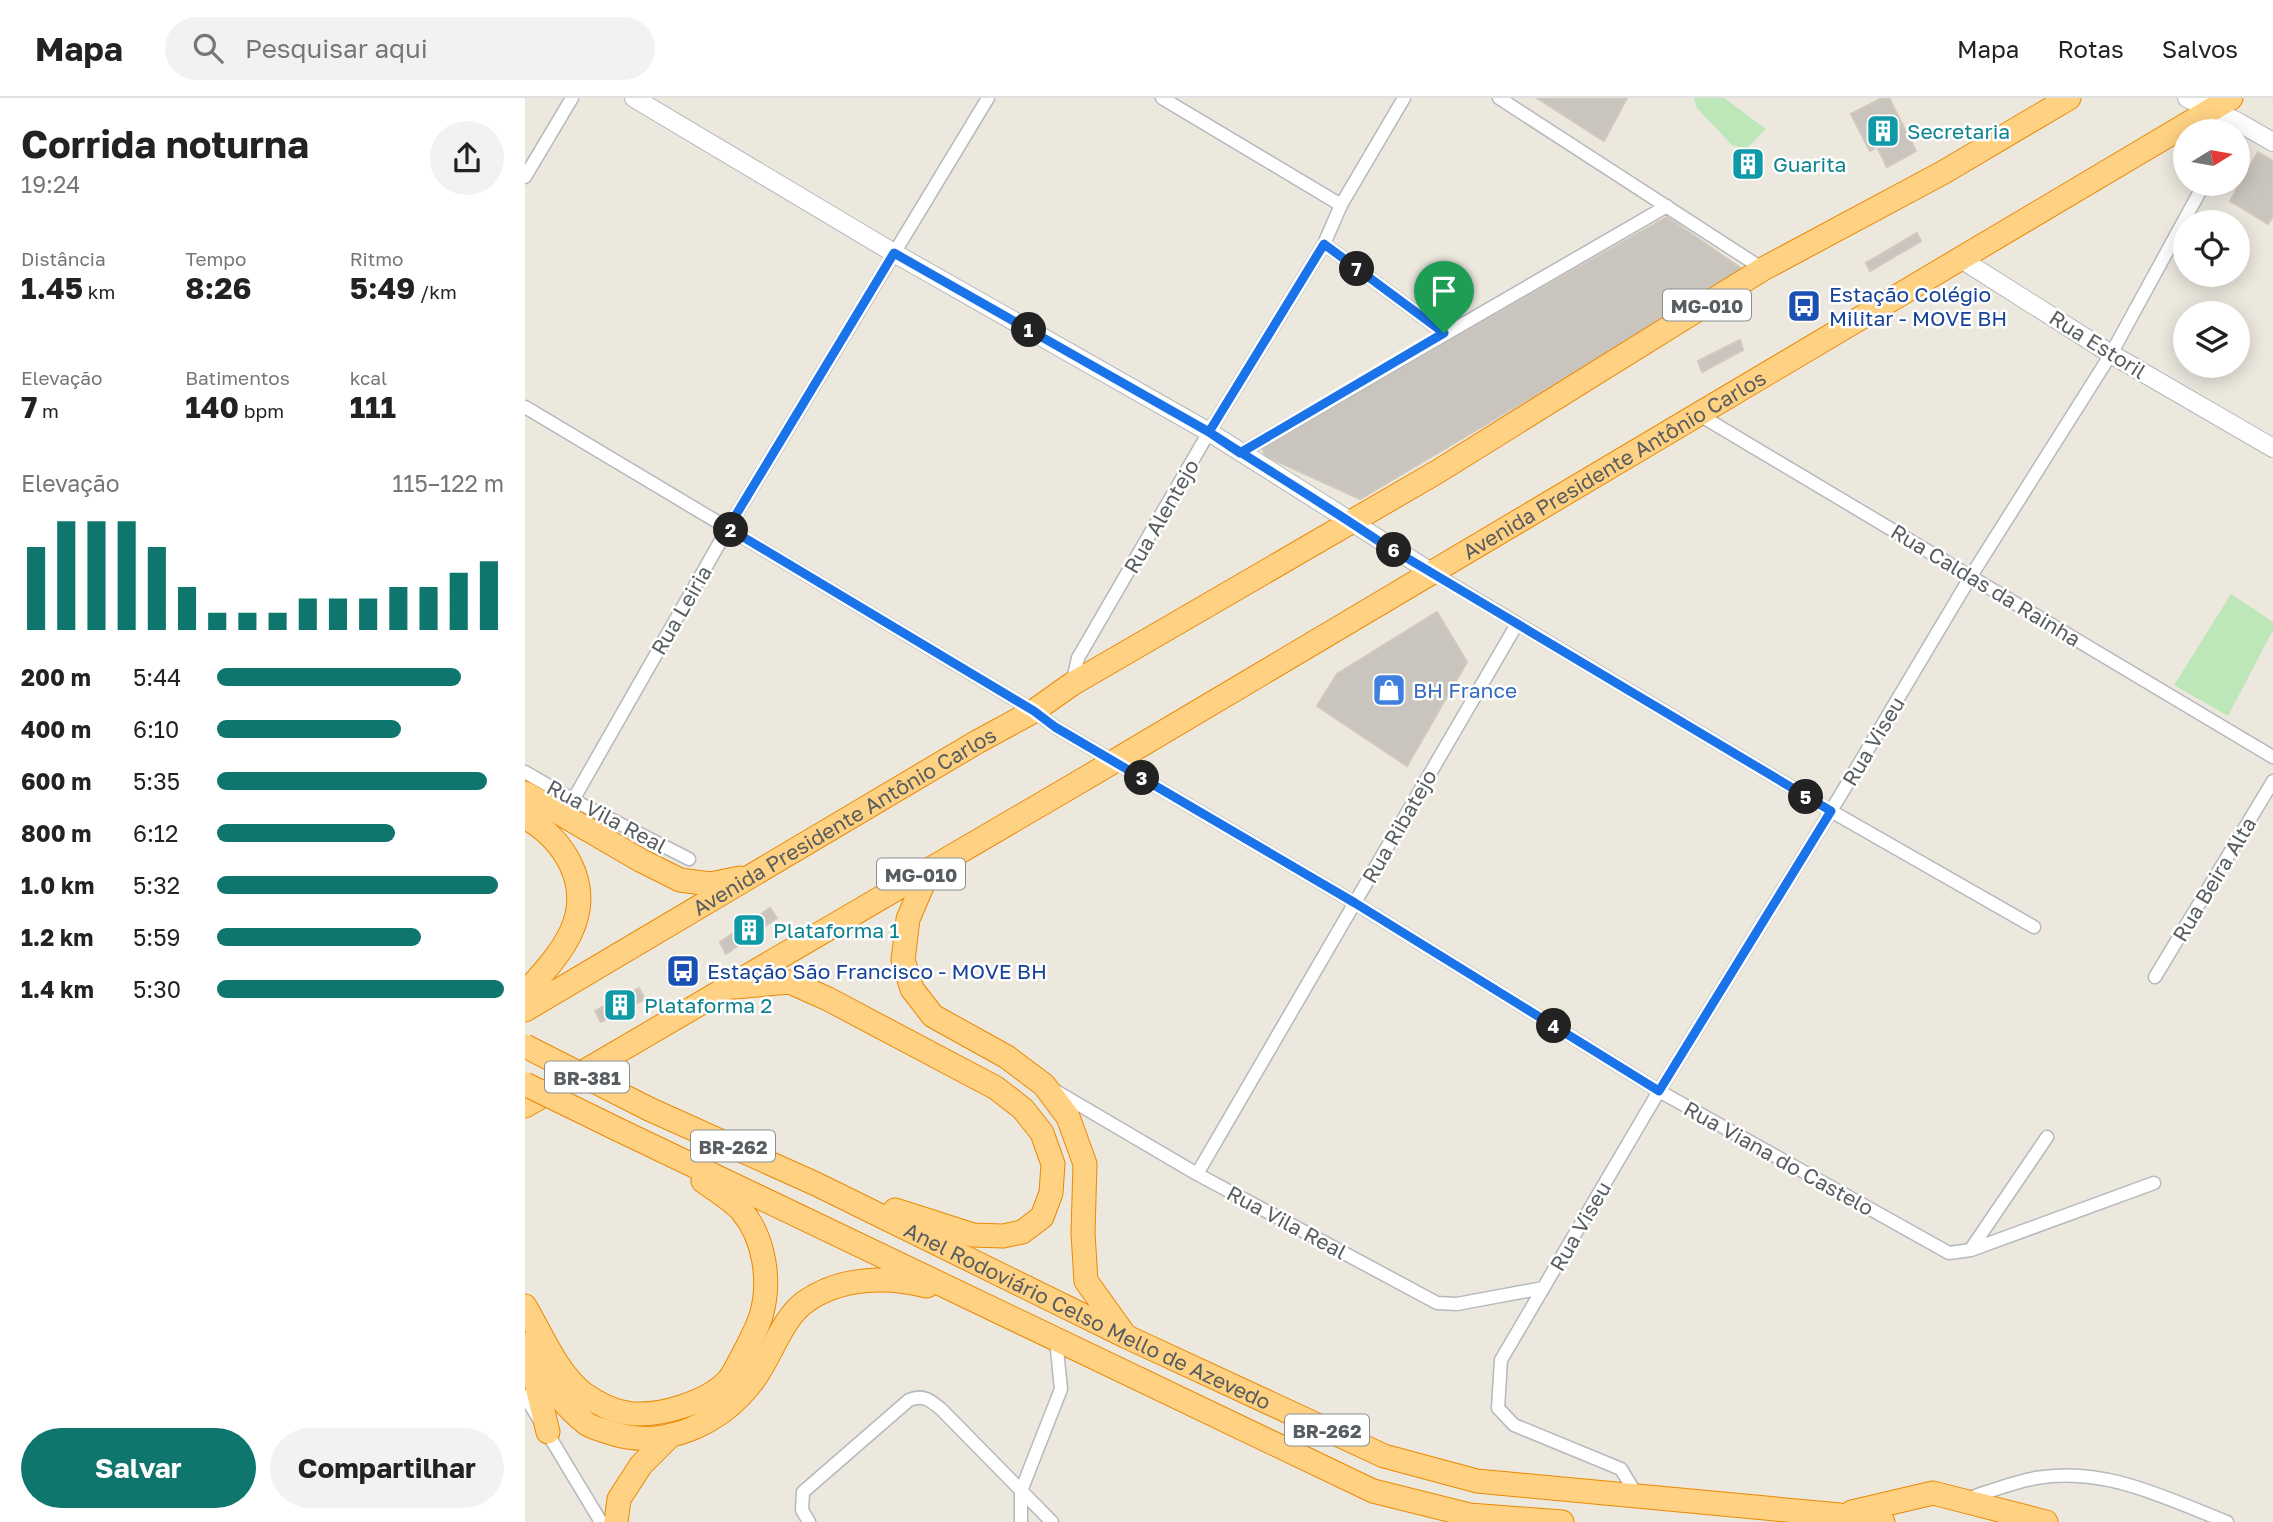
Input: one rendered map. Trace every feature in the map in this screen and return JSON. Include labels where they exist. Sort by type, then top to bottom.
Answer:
[{"type":"highway","name":"Avenida Presidente Antônio Carlos","points":[[525,1010],[977,742],[1034,711],[1072,684],[1437,472],[1763,269],[1944,172],[2069,98]]},
{"type":"highway","name":"Avenida Presidente Antônio Carlos","points":[[525,1106],[1114,761],[2221,104]]},
{"type":"highway","points":[[525,793],[640,860],[680,880],[710,884],[757,874]]},
{"type":"highway","points":[[525,817],[547,831],[564,851],[575,872],[579,893],[576,919],[565,943],[525,993]]},
{"type":"highway","points":[[929,870],[908,919],[904,960],[912,989],[933,1016],[1007,1057],[1045,1085],[1068,1118],[1084,1164],[1083,1233],[1086,1281],[1125,1336]]},
{"type":"highway","points":[[728,988],[790,982],[828,999],[996,1088],[1024,1109],[1042,1133],[1053,1164],[1051,1193],[1041,1217],[1022,1232],[1003,1236],[973,1236],[816,1184]]},
{"type":"highway","name":"Anel Rodoviário Celso Mello de Azevedo","points":[[525,1046],[649,1109],[816,1184],[1125,1336],[1384,1456],[1477,1481],[1840,1515],[1884,1522]]},
{"type":"highway","name":"Anel Rodoviário Celso Mello de Azevedo","points":[[525,1084],[1373,1491],[1469,1514],[1562,1522]]},
{"type":"highway","points":[[525,1306],[566,1376],[584,1393],[607,1408],[640,1414],[666,1410],[711,1395],[730,1379],[761,1318],[766,1288],[758,1237],[741,1210],[671,1155]]},
{"type":"highway","points":[[526,1347],[561,1399],[589,1425],[618,1435],[639,1438],[671,1435],[697,1427],[725,1412],[753,1381],[781,1332],[803,1303],[824,1292],[848,1283],[884,1278],[912,1282],[970,1297]]},
{"type":"highway","points":[[526,1347],[548,1432]]},
{"type":"highway","points":[[617,1522],[619,1499],[641,1465],[671,1435]]},
{"type":"highway","points":[[1840,1515],[1933,1493],[2046,1522]]},
{"type":"street","points":[[525,177],[572,98]]},
{"type":"street","points":[[634,98],[894,253],[1209,432],[1517,624],[1831,811],[2034,927]]},
{"type":"street","name":"Rua Leiria","points":[[573,800],[728,528],[988,98]]},
{"type":"street","points":[[1161,98],[1341,205]]},
{"type":"street","name":"Rua Alentejo","points":[[1072,684],[1078,658],[1209,432],[1324,244],[1341,205],[1405,98]]},
{"type":"street","points":[[1499,98],[1763,269]]},
{"type":"street","points":[[2187,98],[2221,104],[2230,119]]},
{"type":"street","points":[[2251,133],[2273,142]]},
{"type":"street","name":"Rua Viseu","points":[[1638,1497],[1621,1469],[1514,1425],[1498,1408],[1501,1360],[1659,1091],[1971,576],[2111,354],[2197,196]]},
{"type":"street","points":[[1240,453],[1667,206]]},
{"type":"street","points":[[1324,244],[1444,333]]},
{"type":"street","name":"Rua Estoril","points":[[1961,259],[2111,354],[2273,448]]},
{"type":"street","name":"Rua Viana do Castelo","points":[[525,407],[1034,711],[1055,727],[1355,903],[1659,1091],[1949,1253],[1971,1250],[2154,1183]]},
{"type":"street","name":"Rua Caldas da Rainha","points":[[1698,414],[2273,757]]},
{"type":"street","name":"Rua Ribatejo","points":[[1197,1174],[1517,624]]},
{"type":"street","name":"Rua Vila Real","points":[[525,772],[573,800],[689,859]]},
{"type":"street","name":"Rua Beira Alta","points":[[2155,977],[2273,781]]},
{"type":"street","name":"Rua Vila Real","points":[[1045,1085],[1197,1174],[1437,1303],[1457,1304],[1543,1288]]},
{"type":"street","points":[[1971,1250],[2047,1137]]},
{"type":"street","points":[[1021,1522],[1021,1491],[1061,1389],[1056,1340]]},
{"type":"street","points":[[525,1396],[601,1522]]},
{"type":"street","points":[[809,1522],[802,1510],[803,1492],[909,1400],[918,1396],[928,1399],[941,1409],[1052,1522]]},
{"type":"street","points":[[1961,1501],[2037,1478],[2084,1475],[2125,1482],[2227,1522]]},
{"type":"green space","points":[[1694,98],[1724,98],[1766,129],[1746,149],[1732,145],[1696,107]]},
{"type":"green space","points":[[2231,594],[2273,622],[2273,630],[2228,716],[2174,685]]},
{"type":"building","points":[[1537,98],[1627,98],[1604,141]]},
{"type":"building","name":"Secretaria","points":[[1882,98],[1889,98],[1916,151],[1887,167],[1877,147],[1870,151],[1851,114]]},
{"type":"building","points":[[2258,152],[2273,161],[2273,216],[2268,224],[2250,213],[2250,210],[2245,210],[2230,201],[2233,196],[2251,196],[2251,164]]},
{"type":"building","name":"Guarita","points":[[1752,156],[1757,167],[1744,174],[1738,161]]},
{"type":"building","points":[[1667,217],[1745,271],[1360,499],[1265,456],[1262,447]]},
{"type":"building","points":[[1917,233],[1921,241],[1870,271],[1866,263]]},
{"type":"building","points":[[1740,340],[1743,350],[1702,372],[1698,361]]},
{"type":"building","name":"BH France","points":[[1437,612],[1467,662],[1407,766],[1317,706],[1337,674]]},
{"type":"building","name":"Plataforma 1","points":[[770,908],[777,918],[726,954],[720,942]]},
{"type":"building","name":"Plataforma 2","points":[[639,988],[645,999],[601,1022],[595,1011]]},
{"type":"place","name":"Secretaria","points":[[1883,131]]},
{"type":"place","name":"Guarita","points":[[1748,164]]},
{"type":"place","name":"Estação Colégio Militar - MOVE BH","points":[[1804,306]]},
{"type":"place","name":"BH France","points":[[1389,690]]},
{"type":"place","name":"Plataforma 1","points":[[749,930]]},
{"type":"place","name":"Estação São Francisco - MOVE BH","points":[[683,971]]},
{"type":"place","name":"Plataforma 2","points":[[620,1005]]},
{"type":"route","points":[[1444,333],[1240,453],[1209,432],[894,253],[728,528],[1034,711],[1055,727],[1355,903],[1659,1091],[1831,811],[1380,542],[1351,522],[1240,453],[1209,432],[1324,244],[1444,333]]}]
